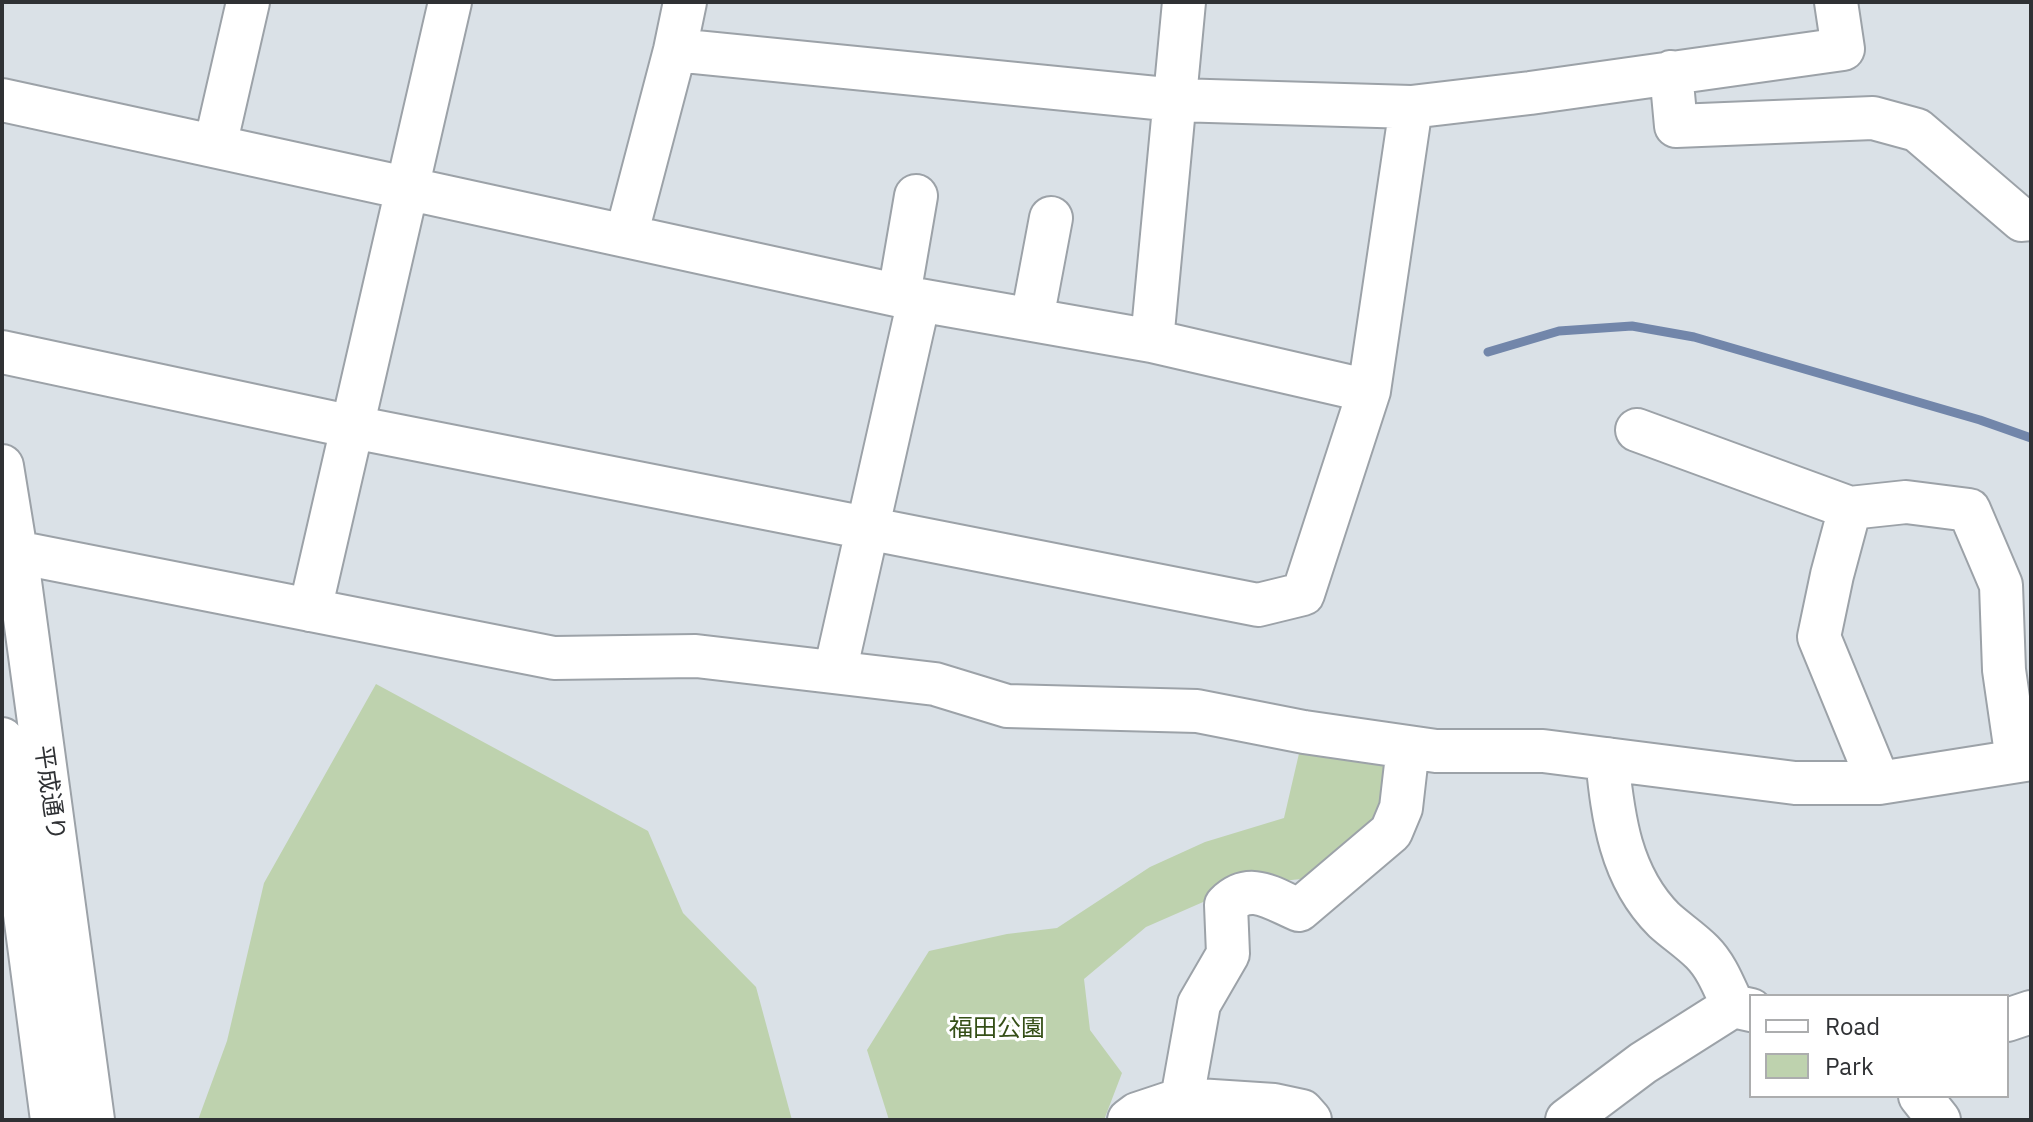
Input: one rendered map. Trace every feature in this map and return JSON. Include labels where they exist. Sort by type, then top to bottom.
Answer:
[{"type":"street","points":[[215,146],[248,2]]},
{"type":"street","points":[[310,610],[450,2]]},
{"type":"street","points":[[626,236],[685,2]]},
{"type":"street","points":[[1152,341],[1184,2]]},
{"type":"street","points":[[675,50],[1176,100],[1411,107],[1843,49],[1836,2]]},
{"type":"street","points":[[1671,72],[1676,126],[1873,118],[1917,130],[2022,220],[2031,219]]},
{"type":"street","points":[[2,100],[909,297],[1152,341],[1369,391]]},
{"type":"street","points":[[2,352],[353,427],[1258,605],[1303,594],[1369,391],[1411,107]]},
{"type":"street","points":[[835,672],[909,297],[916,196]]},
{"type":"street","points":[[1032,319],[1051,218]]},
{"type":"street","points":[[9,546],[554,658],[696,656],[935,684],[1007,706],[1197,711],[1304,732],[1436,751],[1543,751],[1795,783],[1879,783],[2024,759],[2004,670],[2001,585],[1969,510],[1906,502],[1850,508],[1637,430]]},
{"type":"street","name":"平成通り","points":[[2,466],[9,546],[93,1120]]},
{"type":"street","points":[[1850,508],[1819,637],[1879,783]]},
{"type":"street","name":"平成通り","points":[[2,739],[52,1120]]},
{"type":"street","points":[[1200,1106],[1199,1004],[1228,954],[1226,905],[1237,894],[1253,891],[1299,910],[1391,832],[1401,808],[1408,747]]},
{"type":"street","points":[[1567,1120],[1643,1063],[1742,1008],[1703,953],[1662,918],[1630,873],[1613,819],[1607,759]]},
{"type":"street","points":[[2009,1019],[2031,1012]]},
{"type":"street","points":[[1922,1098],[1939,1120]]},
{"type":"street","points":[[1129,1120],[1137,1114],[1200,1106],[1274,1105],[1302,1111],[1310,1120]]},
{"type":"green space","points":[[376,684],[648,831],[683,913],[756,987],[792,1120],[198,1120],[227,1041],[264,883]]},
{"type":"green space","name":"福田公園","points":[[1304,732],[1399,745],[1390,821],[1331,876],[1242,885],[1146,927],[1084,979],[1090,1030],[1122,1073],[1104,1120],[889,1120],[867,1050],[929,951],[1007,934],[1057,928],[1150,867],[1205,842],[1284,818]]},
{"type":"waterway","points":[[1488,352],[1559,331],[1632,326],[1694,337],[1980,420],[2031,438]]}]
